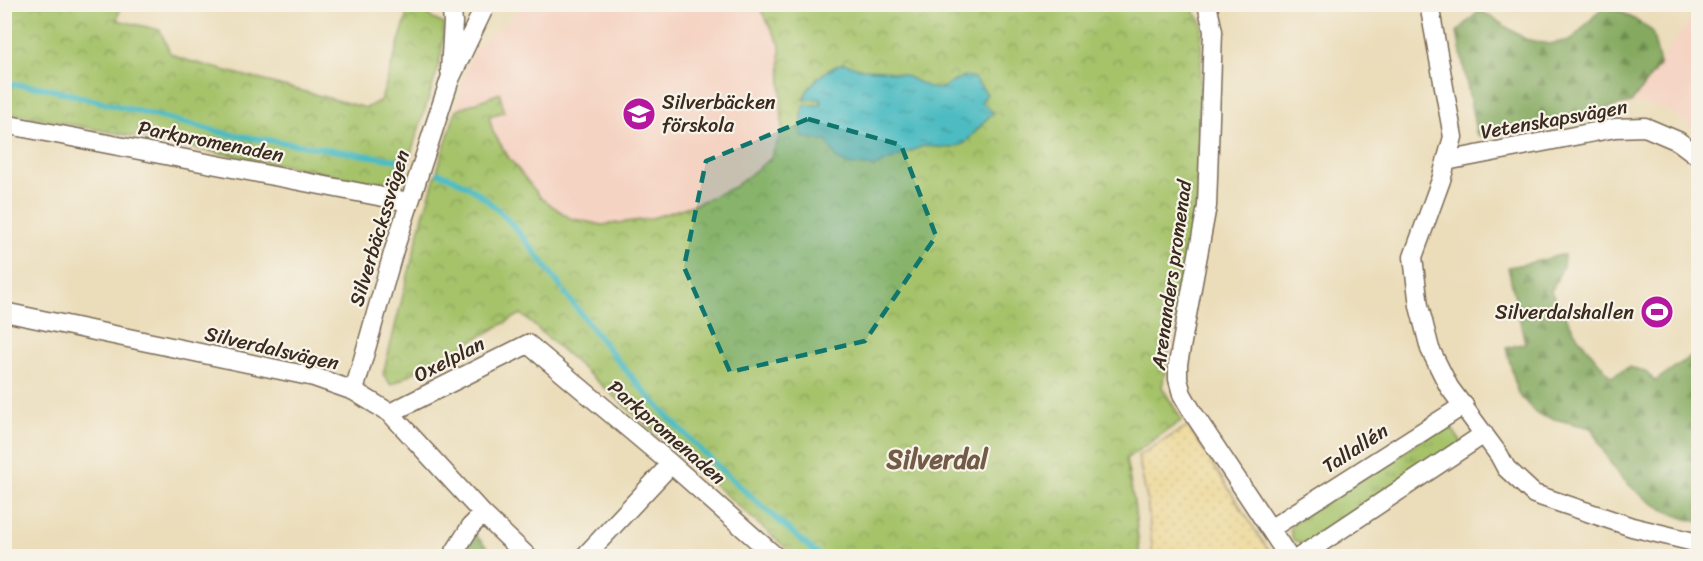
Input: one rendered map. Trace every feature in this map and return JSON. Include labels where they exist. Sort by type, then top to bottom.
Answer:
[{"type":"street","name":"Silverbäckssvägen","points":[[450,79],[453,22],[451,4]]},
{"type":"street","points":[[460,4],[473,9],[488,6]]},
{"type":"street","name":"Arenanders promenad","points":[[1207,4],[1213,31],[1207,207],[1201,248],[1185,321],[1178,364],[1178,380],[1182,394],[1193,414],[1288,556]]},
{"type":"street","points":[[1429,4],[1453,137],[1442,180],[1413,257],[1419,306],[1430,349],[1449,387],[1464,405],[1506,468],[1534,494],[1632,527],[1698,543]]},
{"type":"street","name":"Silverbäckssvägen","points":[[354,391],[409,202],[450,79],[488,6]]},
{"type":"street","name":"Parkpromenaden","points":[[4,124],[409,202]]},
{"type":"street","name":"Vetenskapsvägen","points":[[1446,161],[1615,128],[1635,127],[1645,127],[1678,141],[1698,156]]},
{"type":"street","name":"Silverdalsvägen","points":[[4,312],[314,377],[354,391],[390,413],[483,514],[527,556]]},
{"type":"street","name":"Parkpromenaden","points":[[528,344],[671,464],[775,556]]},
{"type":"street","name":"Oxelplan","points":[[390,413],[528,344]]},
{"type":"street","name":"Tallallén","points":[[1270,529],[1464,405]]},
{"type":"street","points":[[1301,556],[1484,434]]},
{"type":"street","points":[[585,556],[671,464]]},
{"type":"street","points":[[452,556],[471,526],[483,514]]},
{"type":"highlighted area","points":[[808,119],[901,145],[936,236],[865,341],[730,372],[684,267],[706,161]]},
{"type":"shaded area","name":"Silverbäcken förskola","points":[[522,5],[758,5],[780,45],[782,132],[770,159],[734,187],[696,204],[649,219],[601,225],[570,218],[541,198],[509,158],[493,132],[489,115],[500,94],[456,110],[467,67],[474,51],[486,38],[510,20]]},
{"type":"shaded area","points":[[1698,8],[1698,132],[1664,107],[1631,103]]},
{"type":"green space","points":[[1189,4],[1202,23],[1197,201],[1162,387],[1182,420],[1126,459],[1140,556],[795,556],[521,314],[391,385],[383,374],[423,216],[456,110],[500,93],[504,112],[489,116],[493,132],[509,158],[541,198],[570,218],[602,225],[649,219],[696,204],[734,187],[770,159],[782,132],[780,45],[758,5]]},
{"type":"green space","points":[[1606,4],[1652,31],[1660,64],[1631,103],[1484,137],[1479,136],[1476,132],[1457,32],[1480,10],[1525,39],[1548,44],[1571,40]]},
{"type":"green space","points":[[4,5],[121,5],[117,20],[160,30],[170,53],[182,59],[366,108],[381,100],[406,19],[407,5],[418,5],[433,19],[444,24],[437,72],[400,187],[393,188],[5,112]]},
{"type":"green space","points":[[1564,255],[1563,266],[1551,292],[1578,337],[1611,377],[1629,367],[1645,371],[1655,381],[1698,351],[1698,522],[1664,510],[1634,489],[1613,467],[1591,428],[1538,415],[1518,394],[1506,348],[1525,343],[1508,267]]},
{"type":"green space","points":[[1448,423],[1462,443],[1304,544],[1293,540],[1290,529],[1293,523]]},
{"type":"green space","points":[[474,534],[496,556],[459,556]]},
{"type":"sand","points":[[1188,426],[1272,556],[1153,556],[1147,499],[1138,456]]},
{"type":"water","points":[[843,63],[862,69],[882,70],[904,75],[930,88],[940,89],[964,76],[974,78],[987,94],[981,102],[993,112],[965,143],[952,148],[923,146],[874,167],[848,164],[837,159],[827,141],[801,137],[803,105],[821,105],[821,99],[803,99],[806,93],[819,77]]},
{"type":"waterway","points":[[4,83],[45,88],[228,134],[403,161]]},
{"type":"waterway","points":[[439,173],[459,181],[493,205],[522,236],[561,287]]},
{"type":"waterway","points":[[565,293],[625,369],[670,419],[744,490],[820,556]]},
{"type":"place","name":"Silverbäcken förskola","points":[[639,114]]},
{"type":"place","name":"Silverdalshallen","points":[[1657,312]]},
{"type":"district","name":"Silverdal","points":[[937,459]]}]
